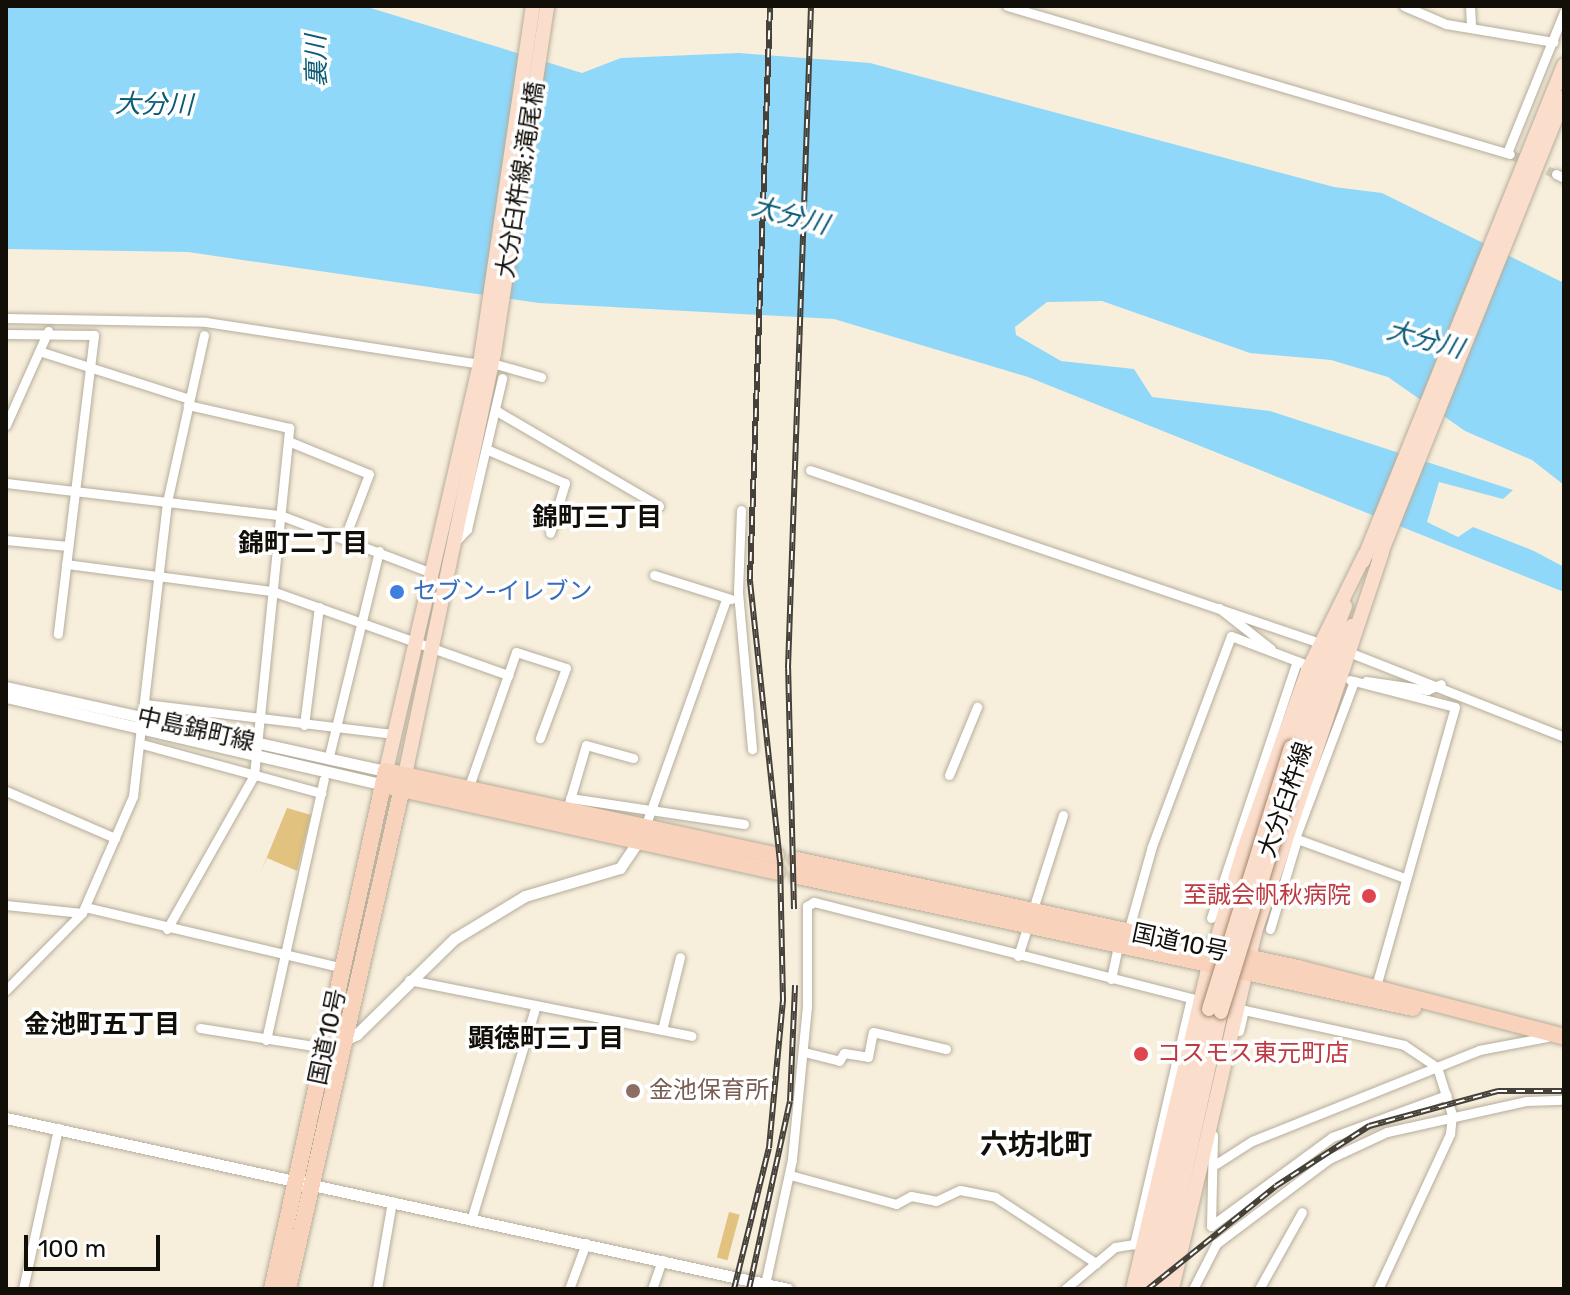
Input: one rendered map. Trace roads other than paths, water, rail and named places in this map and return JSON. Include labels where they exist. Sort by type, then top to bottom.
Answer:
[{"type":"highway","points":[[384,778],[777,863]]},
{"type":"highway","name":"国道10号","points":[[333,1046],[343,968],[384,778]]},
{"type":"highway","points":[[404,782],[569,804],[643,833]]},
{"type":"highway","name":"国道10号","points":[[288,1289],[333,1046],[404,782]]},
{"type":"highway","name":"国道10号","points":[[1211,957],[1118,947],[1025,929],[798,868],[1031,910],[1128,932],[1211,957],[1562,1036]]},
{"type":"highway","name":"国道10号","points":[[1246,965],[1376,987],[1562,1036]]},
{"type":"highway","name":"国道10号","points":[[272,1289],[305,1185]]},
{"type":"main road","name":"大分臼杵線;滝尾橋","points":[[487,358],[533,6]]},
{"type":"main road","name":"大分臼杵線;滝尾橋","points":[[487,358],[547,6]]},
{"type":"main road","points":[[1172,1289],[1246,965],[1365,554],[1511,186],[1564,65]]},
{"type":"main road","name":"大分臼杵線","points":[[1147,1289],[1215,1011],[1296,750],[1338,643],[1382,552],[1564,98]]},
{"type":"main road","points":[[404,782],[454,544],[487,358]]},
{"type":"main road","points":[[384,778],[414,645],[487,358]]},
{"type":"main road","points":[[1133,1289],[1151,1193],[1239,846],[1338,643]]},
{"type":"main road","name":"大分臼杵線","points":[[1159,1289],[1215,1011]]},
{"type":"street","points":[[1007,6],[1509,153],[1564,12]]},
{"type":"street","points":[[1404,6],[1446,24],[1471,25],[1553,42]]},
{"type":"street","points":[[1470,6],[1471,25]]},
{"type":"street","points":[[6,318],[206,322],[487,358],[541,377]]},
{"type":"street","points":[[6,334],[48,331],[94,335],[58,634]]},
{"type":"street","points":[[6,425],[42,352],[48,331]]},
{"type":"street","points":[[6,990],[84,910],[115,838],[142,744],[167,502],[204,335]]},
{"type":"street","points":[[42,352],[90,365],[188,402],[289,428],[254,775],[167,929]]},
{"type":"street","points":[[454,544],[467,529],[502,378]]},
{"type":"street","points":[[495,410],[659,506]]},
{"type":"street","points":[[288,441],[369,474],[345,537]]},
{"type":"street","points":[[486,449],[565,483],[550,533]]},
{"type":"street","points":[[810,470],[1219,608],[1338,643],[1564,737]]},
{"type":"street","points":[[6,483],[280,515],[345,537],[432,573]]},
{"type":"street","points":[[741,510],[738,599],[752,749]]},
{"type":"street","points":[[6,540],[68,546]]},
{"type":"street","points":[[330,752],[379,551]]},
{"type":"street","points":[[66,564],[272,591],[414,645],[508,675]]},
{"type":"street","points":[[654,575],[726,599],[738,599]]},
{"type":"street","points":[[200,1028],[266,1040],[333,1046],[454,939],[525,896],[620,868],[643,833],[726,599]]},
{"type":"street","points":[[304,725],[319,607]]},
{"type":"street","points":[[1219,608],[1275,654]]},
{"type":"street","points":[[1128,932],[1152,846],[1231,636],[1299,662],[1239,846],[1211,918]]},
{"type":"street","points":[[468,789],[516,652],[566,668],[540,738]]},
{"type":"street","points":[[1354,681],[1427,690],[1441,684]]},
{"type":"street","points":[[1270,929],[1297,839],[1354,681]]},
{"type":"street","points":[[1354,681],[1455,707],[1376,987]]},
{"type":"street","name":"中島錦町線","points":[[6,687],[142,723],[256,759],[384,778]]},
{"type":"street","name":"中島錦町線","points":[[6,697],[257,745],[384,778]]},
{"type":"street","points":[[145,704],[394,734]]},
{"type":"street","points":[[949,775],[977,707]]},
{"type":"street","points":[[142,744],[321,793]]},
{"type":"street","points":[[633,758],[586,745],[569,804],[651,810],[744,824]]},
{"type":"street","points":[[266,1040],[324,779]]},
{"type":"street","points":[[6,791],[115,838]]},
{"type":"street","points":[[1018,956],[1063,815]]},
{"type":"street","points":[[1281,845],[1297,839],[1405,878]]},
{"type":"street","points":[[765,1286],[790,1175],[804,1052],[807,906],[814,902],[1191,998],[1151,1193],[1134,1244],[1115,1247],[1065,1289]]},
{"type":"street","points":[[6,905],[84,910],[343,968]]},
{"type":"street","points":[[1111,979],[1118,947]]},
{"type":"street","points":[[662,1030],[680,957]]},
{"type":"street","points":[[409,980],[691,1036]]},
{"type":"street","points":[[472,1217],[536,1005]]},
{"type":"street","points":[[1378,1289],[1447,1146],[1452,1115],[1447,1095],[1437,1067],[1404,1045],[1244,1010],[1216,1121],[1211,1226],[1332,1137],[1447,1095]]},
{"type":"street","points":[[804,1052],[839,1061],[844,1053],[868,1057],[873,1032],[946,1049]]},
{"type":"street","points":[[1216,1164],[1252,1141],[1437,1067],[1502,1043],[1562,1036]]},
{"type":"street","points":[[1193,1289],[1216,1244],[1329,1159],[1387,1132],[1452,1115],[1564,1100]]},
{"type":"street","points":[[6,1118],[305,1185],[472,1217],[788,1289]]},
{"type":"street","points":[[23,1289],[58,1128]]},
{"type":"street","points":[[790,1175],[896,1204],[911,1196],[936,1201],[960,1190],[995,1197],[1096,1263]]},
{"type":"street","points":[[377,1289],[392,1201]]},
{"type":"street","points":[[1259,1289],[1302,1212]]},
{"type":"street","points":[[569,1289],[586,1243]]},
{"type":"street","points":[[652,1289],[662,1260]]},
{"type":"water","points":[[6,6],[364,6],[582,73],[621,58],[739,53],[870,63],[1334,187],[1382,193],[1564,283],[1564,485],[1532,460],[1465,431],[1388,377],[1331,360],[1250,353],[1102,301],[1047,302],[1015,327],[1016,335],[1061,361],[1134,369],[1152,397],[1270,411],[1513,490],[1503,499],[1439,482],[1427,522],[1458,537],[1473,527],[1534,551],[1564,567],[1564,592],[1028,377],[834,319],[539,303],[188,252],[6,249]]},
{"type":"tunnel","points":[[1510,154],[1556,174]]},
{"type":"railway","points":[[734,1289],[769,1148],[783,1001],[780,862],[750,579],[770,6]]},
{"type":"railway","points":[[794,909],[788,668],[811,6]]},
{"type":"railway","points":[[749,1289],[790,1101],[795,985]]},
{"type":"railway","points":[[1148,1289],[1276,1186],[1369,1126],[1498,1091],[1564,1091]]},
{"type":"place","name":"セブン-イレブン","points":[[397,592]]},
{"type":"place","name":"至誠会帆秋病院","points":[[1369,896]]},
{"type":"place","name":"コスモス東元町店","points":[[1141,1054]]},
{"type":"place","name":"金池保育所","points":[[633,1091]]},
{"type":"district","name":"錦町三丁目","points":[[597,518]]},
{"type":"district","name":"錦町二丁目","points":[[303,544]]},
{"type":"district","name":"金池町五丁目","points":[[102,1025]]},
{"type":"district","name":"顕徳町三丁目","points":[[546,1039]]},
{"type":"district","name":"六坊北町","points":[[1036,1145]]},
{"type":"water label","name":"裏川","points":[[317,61]]},
{"type":"water label","name":"大分川","points":[[154,105]]},
{"type":"water label","name":"大分川","points":[[790,216]]},
{"type":"water label","name":"大分川","points":[[1425,340]]}]
